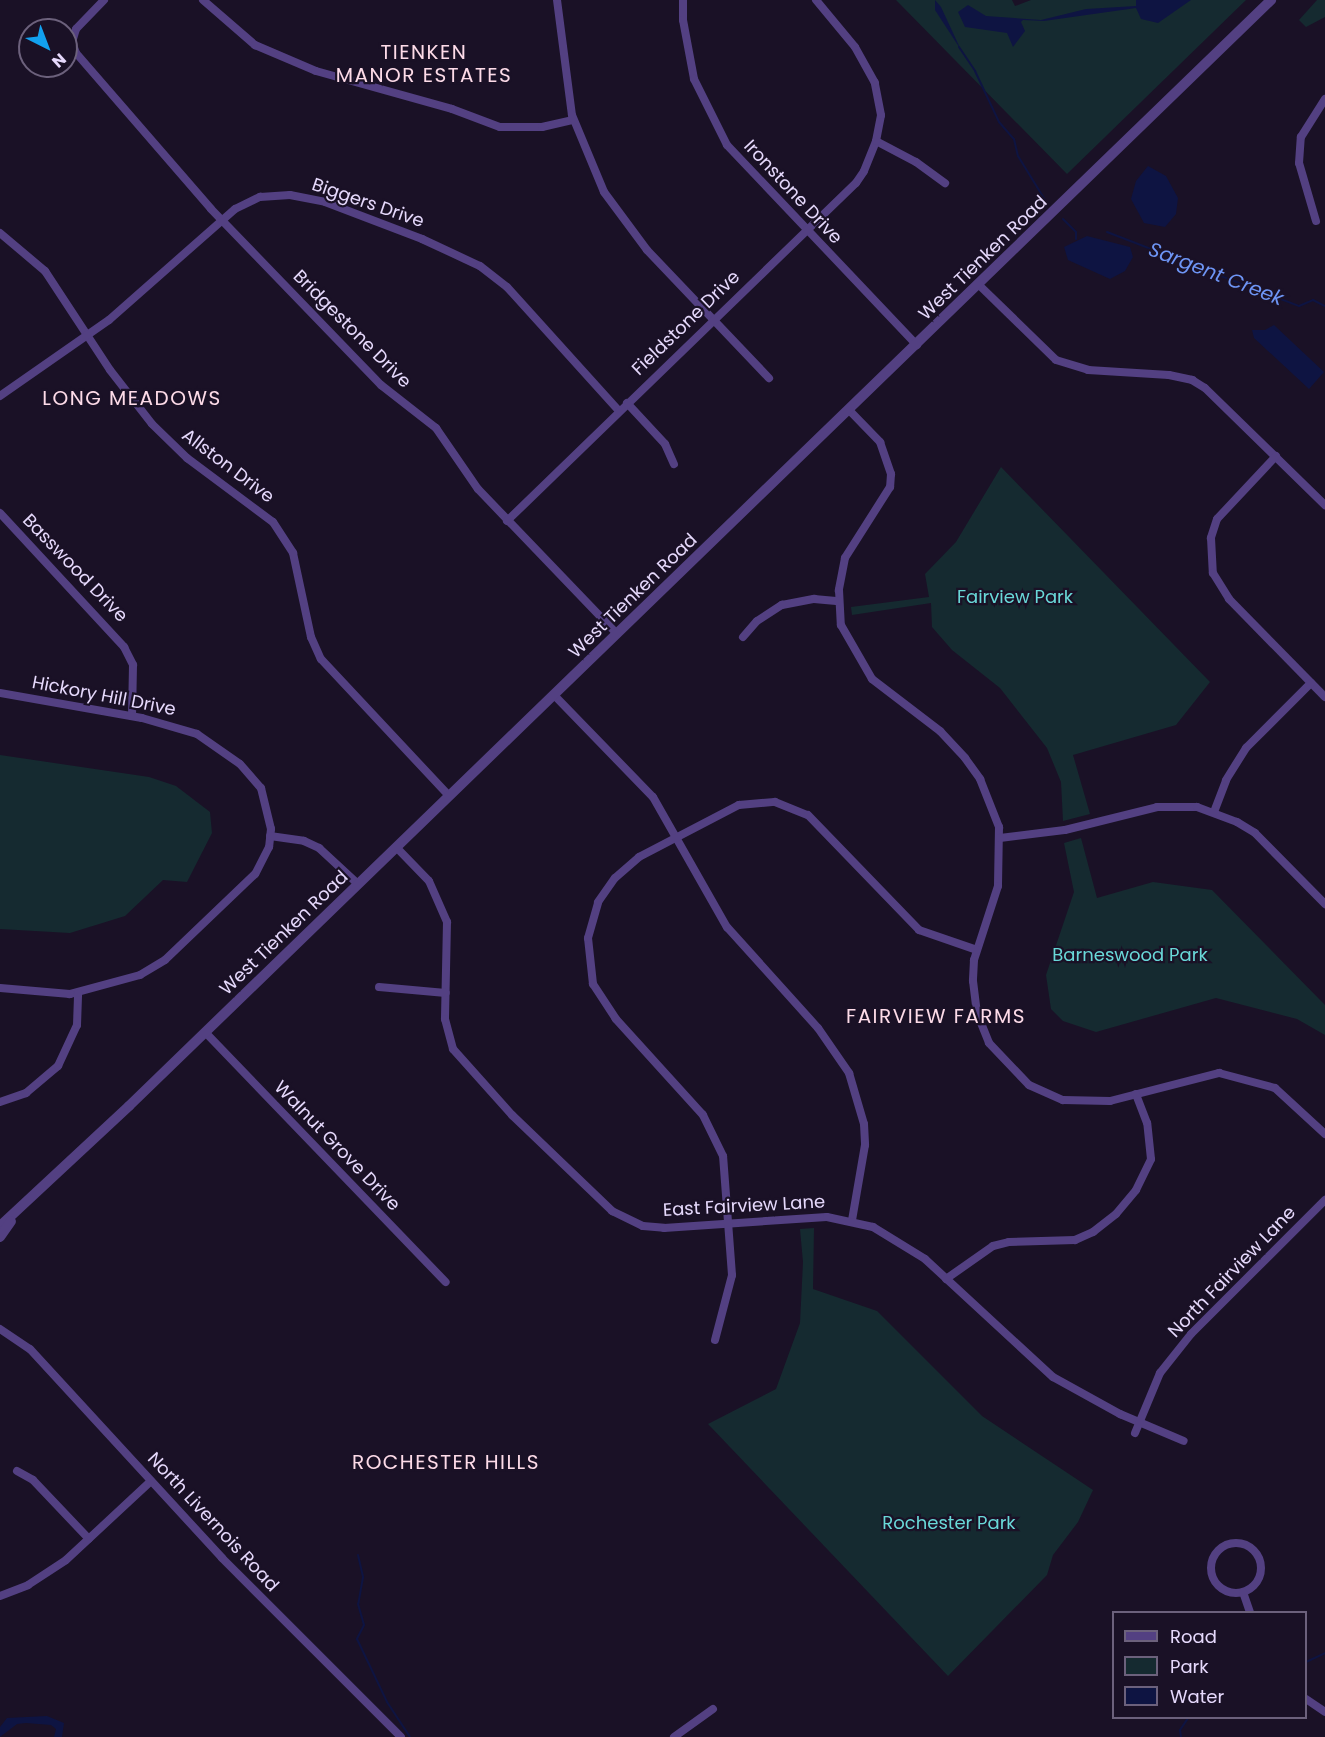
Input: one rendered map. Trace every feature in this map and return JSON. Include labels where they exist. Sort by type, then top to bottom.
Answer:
[{"type":"street","name":"Bridgestone Drive","points":[[104,0],[76,29],[72,39],[76,53],[222,220],[381,386],[436,428],[478,489],[617,634]]},
{"type":"street","points":[[203,0],[255,45],[316,71],[500,127],[542,127],[573,120]]},
{"type":"street","points":[[557,0],[562,63],[573,120],[604,192],[626,225],[769,378]]},
{"type":"street","name":"Ironstone Drive","points":[[683,0],[683,20],[694,79],[715,124],[740,163],[917,345]]},
{"type":"street","name":"Fieldstone Drive","points":[[507,521],[856,183],[876,141],[880,105],[868,66],[816,0]]},
{"type":"street","name":"West Tienken Road","points":[[0,1226],[17,1213],[205,1032],[1271,0]]},
{"type":"street","points":[[1316,221],[1299,163],[1301,137],[1325,99]]},
{"type":"street","points":[[876,141],[916,162],[945,183]]},
{"type":"street","name":"Biggers Drive","points":[[0,396],[87,335],[148,287],[222,220],[260,197],[290,195],[325,202],[452,251],[507,287],[619,411]]},
{"type":"street","name":"Allston Drive","points":[[0,233],[45,271],[135,405],[169,442],[273,522],[293,553],[310,637],[321,658],[449,796]]},
{"type":"street","points":[[979,285],[1056,360],[1088,370],[1192,380],[1227,406],[1325,506]]},
{"type":"street","points":[[627,403],[660,438],[674,464]]},
{"type":"street","points":[[849,410],[880,442],[889,462],[890,487],[850,545],[839,601],[841,626],[858,660],[872,678],[940,730],[965,758],[993,808],[1000,838],[998,886],[977,950],[973,981],[977,1013],[989,1042],[1017,1075],[1043,1092],[1077,1103],[1110,1101],[1204,1075],[1235,1075],[1275,1088],[1325,1134]]},
{"type":"street","points":[[1276,456],[1217,519],[1211,538],[1211,560],[1219,587],[1228,599],[1325,698]]},
{"type":"street","name":"Basswood Drive","points":[[0,513],[124,646],[133,665],[132,716]]},
{"type":"street","points":[[743,637],[757,621],[782,605],[814,599],[839,601]]},
{"type":"street","points":[[1214,812],[1226,780],[1246,748],[1311,683]]},
{"type":"street","name":"Hickory Hill Drive","points":[[0,693],[132,716],[197,734],[240,764],[261,788],[268,806],[270,836],[269,847],[255,874],[165,960],[122,982],[78,993],[34,994],[0,988]]},
{"type":"street","points":[[554,695],[653,797],[678,837],[727,927],[818,1028],[849,1073],[864,1124],[865,1145],[852,1220]]},
{"type":"street","points":[[715,1340],[731,1290],[730,1222],[723,1156],[714,1135],[683,1089],[616,1019],[593,984],[588,966],[588,938],[598,902],[625,868],[678,837],[739,805],[775,802],[791,806],[808,815],[835,840],[919,930],[977,950]]},
{"type":"street","points":[[1000,838],[1065,830],[1156,807],[1197,807],[1214,812],[1255,833],[1325,904]]},
{"type":"street","points":[[270,836],[304,841],[320,849],[358,884]]},
{"type":"street","name":"East Fairview Lane","points":[[396,847],[429,881],[447,922],[448,1035],[463,1063],[586,1190],[612,1211],[643,1226],[664,1228],[827,1217],[852,1220],[898,1240],[946,1279],[1053,1377],[1139,1422],[1184,1441]]},
{"type":"street","points":[[379,987],[446,993]]},
{"type":"street","points":[[0,1102],[26,1093],[58,1066],[77,1025],[78,993]]},
{"type":"street","name":"Walnut Grove Drive","points":[[205,1032],[446,1282]]},
{"type":"street","points":[[946,1279],[993,1246],[1009,1242],[1075,1240],[1093,1232],[1116,1214],[1136,1190],[1151,1158],[1147,1123],[1136,1094]]},
{"type":"street","name":"North Fairview Lane","points":[[1135,1433],[1160,1373],[1191,1334],[1325,1200]]},
{"type":"street","name":"West Tienken Road","points":[[0,1237],[17,1213]]},
{"type":"street","name":"North Livernois Road","points":[[1,1329],[30,1349],[329,1669],[400,1737]]},
{"type":"street","points":[[17,1471],[33,1480],[89,1539]]},
{"type":"street","points":[[0,1596],[47,1575],[152,1481]]},
{"type":"street","points":[[1228,1544],[1244,1544],[1260,1560],[1256,1583],[1243,1592],[1226,1591],[1213,1579],[1211,1562],[1228,1544]]},
{"type":"street","points":[[1243,1592],[1250,1611]]},
{"type":"street","points":[[1307,1700],[1325,1712]]},
{"type":"street","points":[[674,1737],[712,1709]]},
{"type":"green space","points":[[896,0],[1012,0],[1015,6],[1031,0],[1246,0],[1067,174]]},
{"type":"green space","points":[[1317,0],[1325,0],[1325,17],[1306,27],[1299,20]]},
{"type":"green space","name":"Fairview Park","points":[[1001,467],[1210,682],[1176,725],[1073,755],[1090,814],[1063,821],[1061,782],[1047,748],[1000,688],[952,650],[932,627],[931,603],[852,615],[851,607],[929,597],[925,574],[956,542]]},
{"type":"green space","points":[[0,755],[149,777],[176,786],[210,812],[212,833],[187,882],[163,880],[125,916],[70,933],[0,929]]},
{"type":"green space","name":"Barneswood Park","points":[[1081,838],[1097,898],[1153,882],[1212,890],[1325,1005],[1325,1035],[1297,1019],[1216,998],[1096,1032],[1063,1021],[1051,1009],[1046,975],[1074,892],[1064,843]]},
{"type":"green space","name":"Rochester Park","points":[[814,1228],[813,1289],[877,1311],[982,1416],[1093,1490],[1078,1522],[1053,1555],[1047,1575],[948,1676],[708,1424],[776,1389],[800,1323],[803,1262],[800,1229]]},
{"type":"water","points":[[935,0],[941,7],[961,50],[935,10]]},
{"type":"water","points":[[1136,0],[1191,0],[1158,23],[1141,19],[1136,8],[1044,21],[1023,20],[1021,22],[1025,31],[1013,47],[1007,33],[965,27],[958,12],[968,5],[986,16],[1041,20],[1086,9],[1136,6]]},
{"type":"water","points":[[1148,166],[1166,176],[1178,198],[1176,214],[1165,227],[1144,223],[1131,199],[1136,181]]},
{"type":"water","points":[[1087,236],[1130,247],[1133,257],[1125,271],[1110,279],[1068,260],[1064,247]]},
{"type":"water","points":[[1274,325],[1324,372],[1309,389],[1254,338],[1252,330],[1265,330]]},
{"type":"water","points":[[47,1716],[64,1723],[62,1737],[54,1737],[56,1729],[51,1725],[26,1723],[17,1724],[0,1737],[0,1727],[7,1718]]},
{"type":"waterway","points":[[959,47],[975,71],[999,122],[1014,139],[1018,156],[1045,200]]},
{"type":"waterway","points":[[1063,219],[1076,232],[1076,239]]},
{"type":"waterway","name":"Sargent Creek","points":[[1107,232],[1299,306],[1313,300],[1325,306]]},
{"type":"waterway","points":[[358,1555],[363,1577],[358,1604],[364,1625],[357,1639],[387,1702],[410,1737]]},
{"type":"waterway","points":[[1307,1662],[1325,1653]]},
{"type":"waterway","points":[[1181,1737],[1180,1730],[1187,1719]]},
{"type":"district","name":"TIENKEN MANOR ESTATES","points":[[424,64]]},
{"type":"district","name":"LONG MEADOWS","points":[[132,398]]},
{"type":"district","name":"FAIRVIEW FARMS","points":[[936,1016]]},
{"type":"district","name":"ROCHESTER HILLS","points":[[446,1462]]}]
